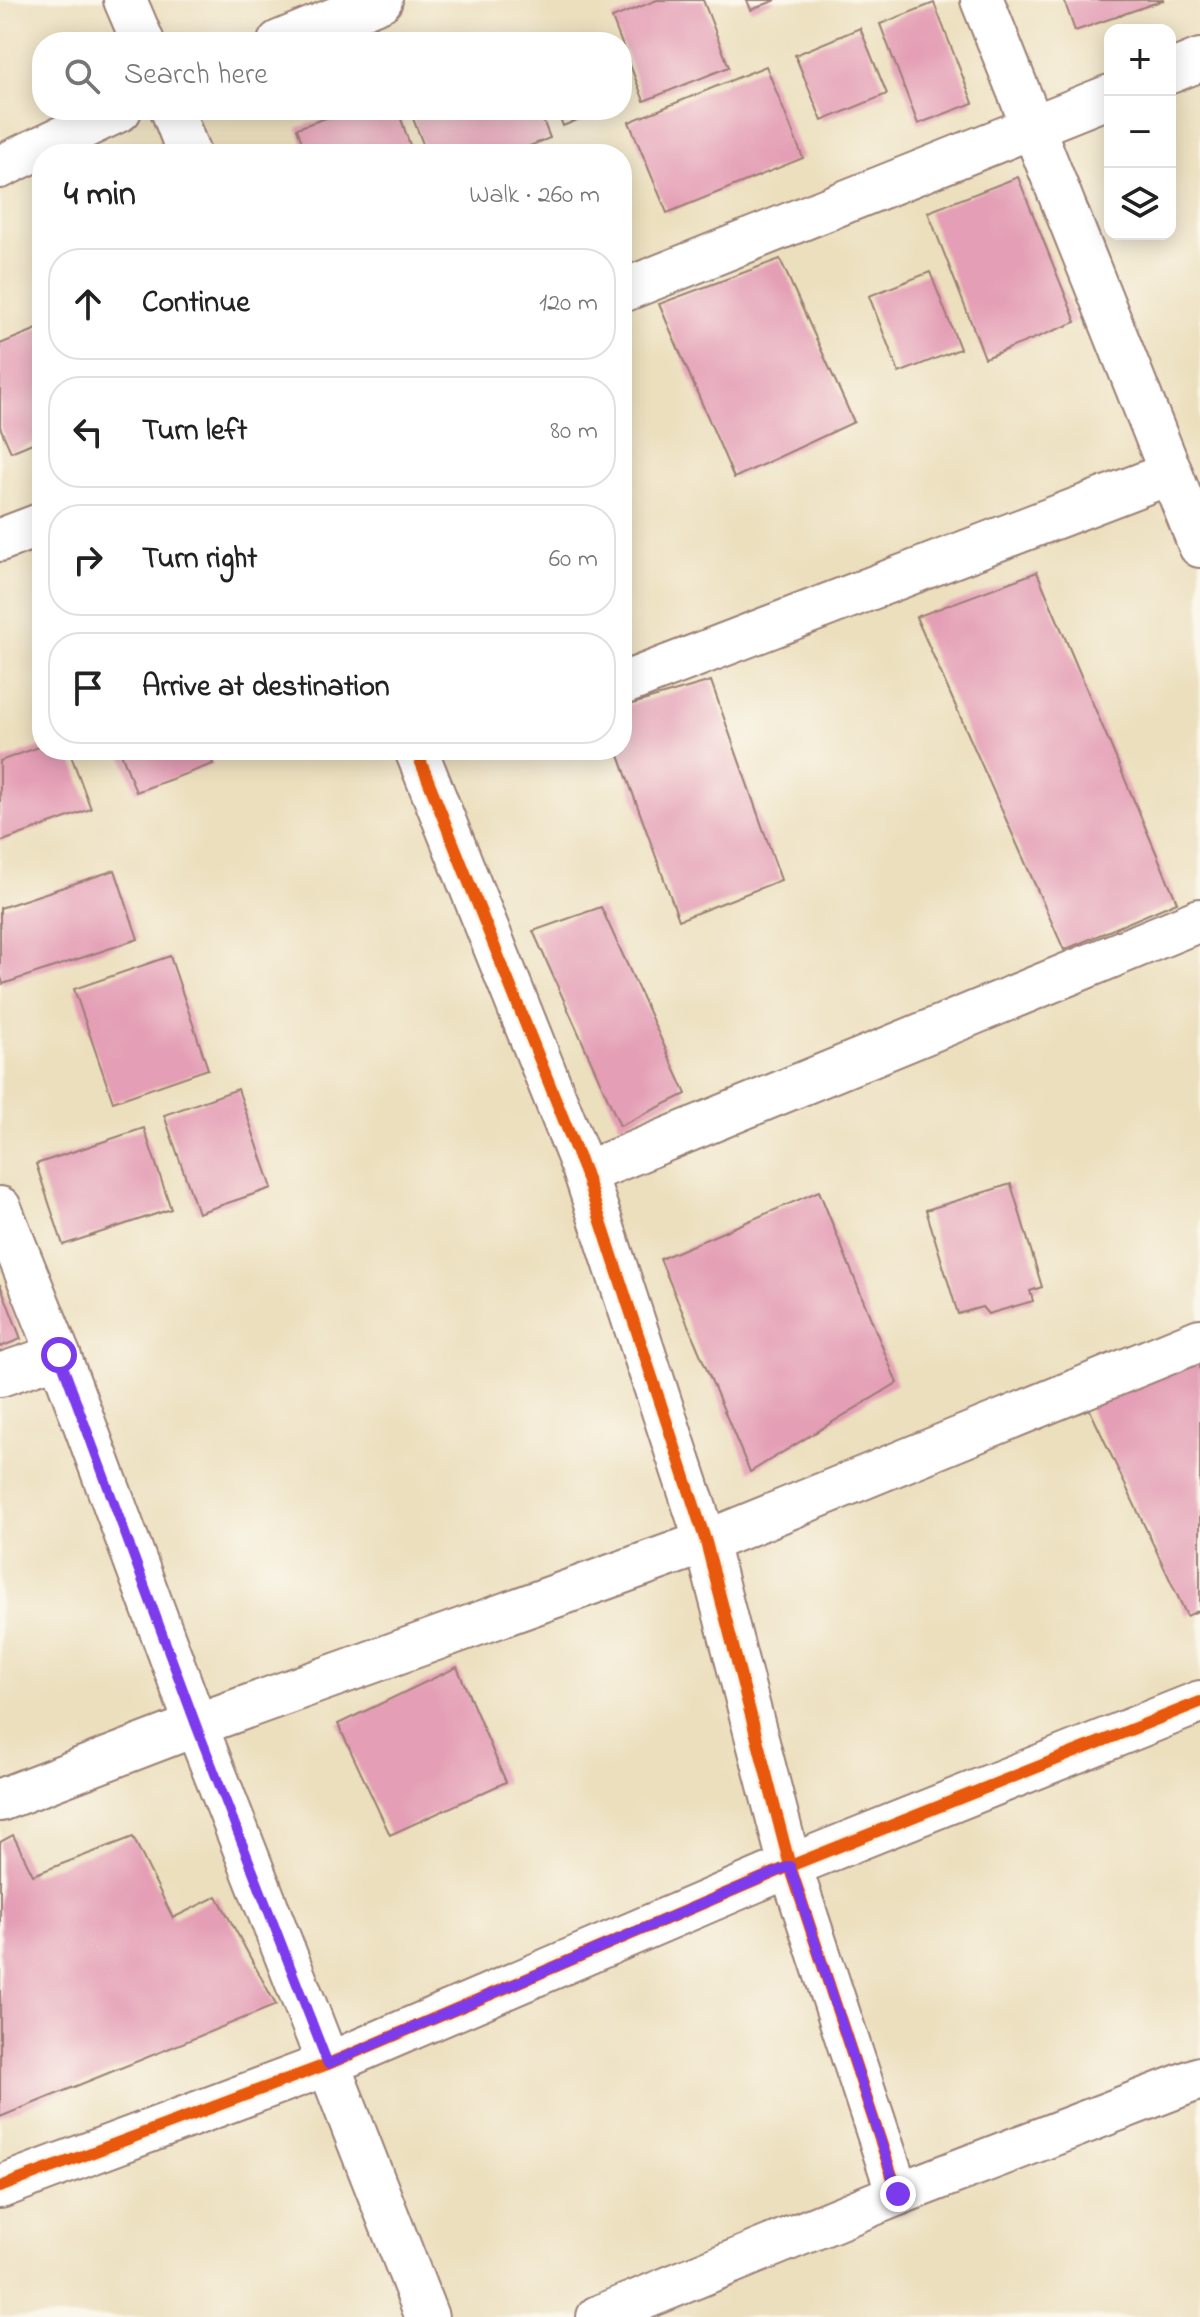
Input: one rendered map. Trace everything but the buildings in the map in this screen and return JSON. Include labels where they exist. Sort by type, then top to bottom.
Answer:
[{"type":"street","points":[[125,0],[139,32]]},
{"type":"street","points":[[303,32],[381,0]]},
{"type":"street","points":[[982,0],[1200,546]]},
{"type":"street","points":[[1176,70],[1200,60]]},
{"type":"street","points":[[632,287],[1104,98]]},
{"type":"street","points":[[48,144],[99,120]]},
{"type":"street","points":[[176,120],[185,144]]},
{"type":"street","points":[[0,167],[32,152]]},
{"type":"street","points":[[632,680],[1171,473]]},
{"type":"street","points":[[0,540],[32,528]]},
{"type":"street","points":[[432,760],[585,1173],[706,1542],[790,1866],[898,2194]]},
{"type":"street","points":[[585,1173],[1200,920]]},
{"type":"street","points":[[0,1208],[59,1355],[196,1725],[427,2317]]},
{"type":"street","points":[[0,1800],[196,1725],[706,1542],[1200,1340]]},
{"type":"street","points":[[0,1375],[59,1355]]},
{"type":"street","points":[[0,2187],[328,2064],[790,1866],[1200,1702]]},
{"type":"street","points":[[598,2317],[898,2194],[1200,2078]]},
{"type":"cycle path","points":[[420,760],[585,1173],[706,1542],[790,1866],[898,2194]]},
{"type":"cycle path","points":[[0,2187],[328,2064],[790,1866],[1200,1702]]},
{"type":"route","points":[[59,1355],[196,1725],[328,2064],[790,1866],[898,2194]]}]
